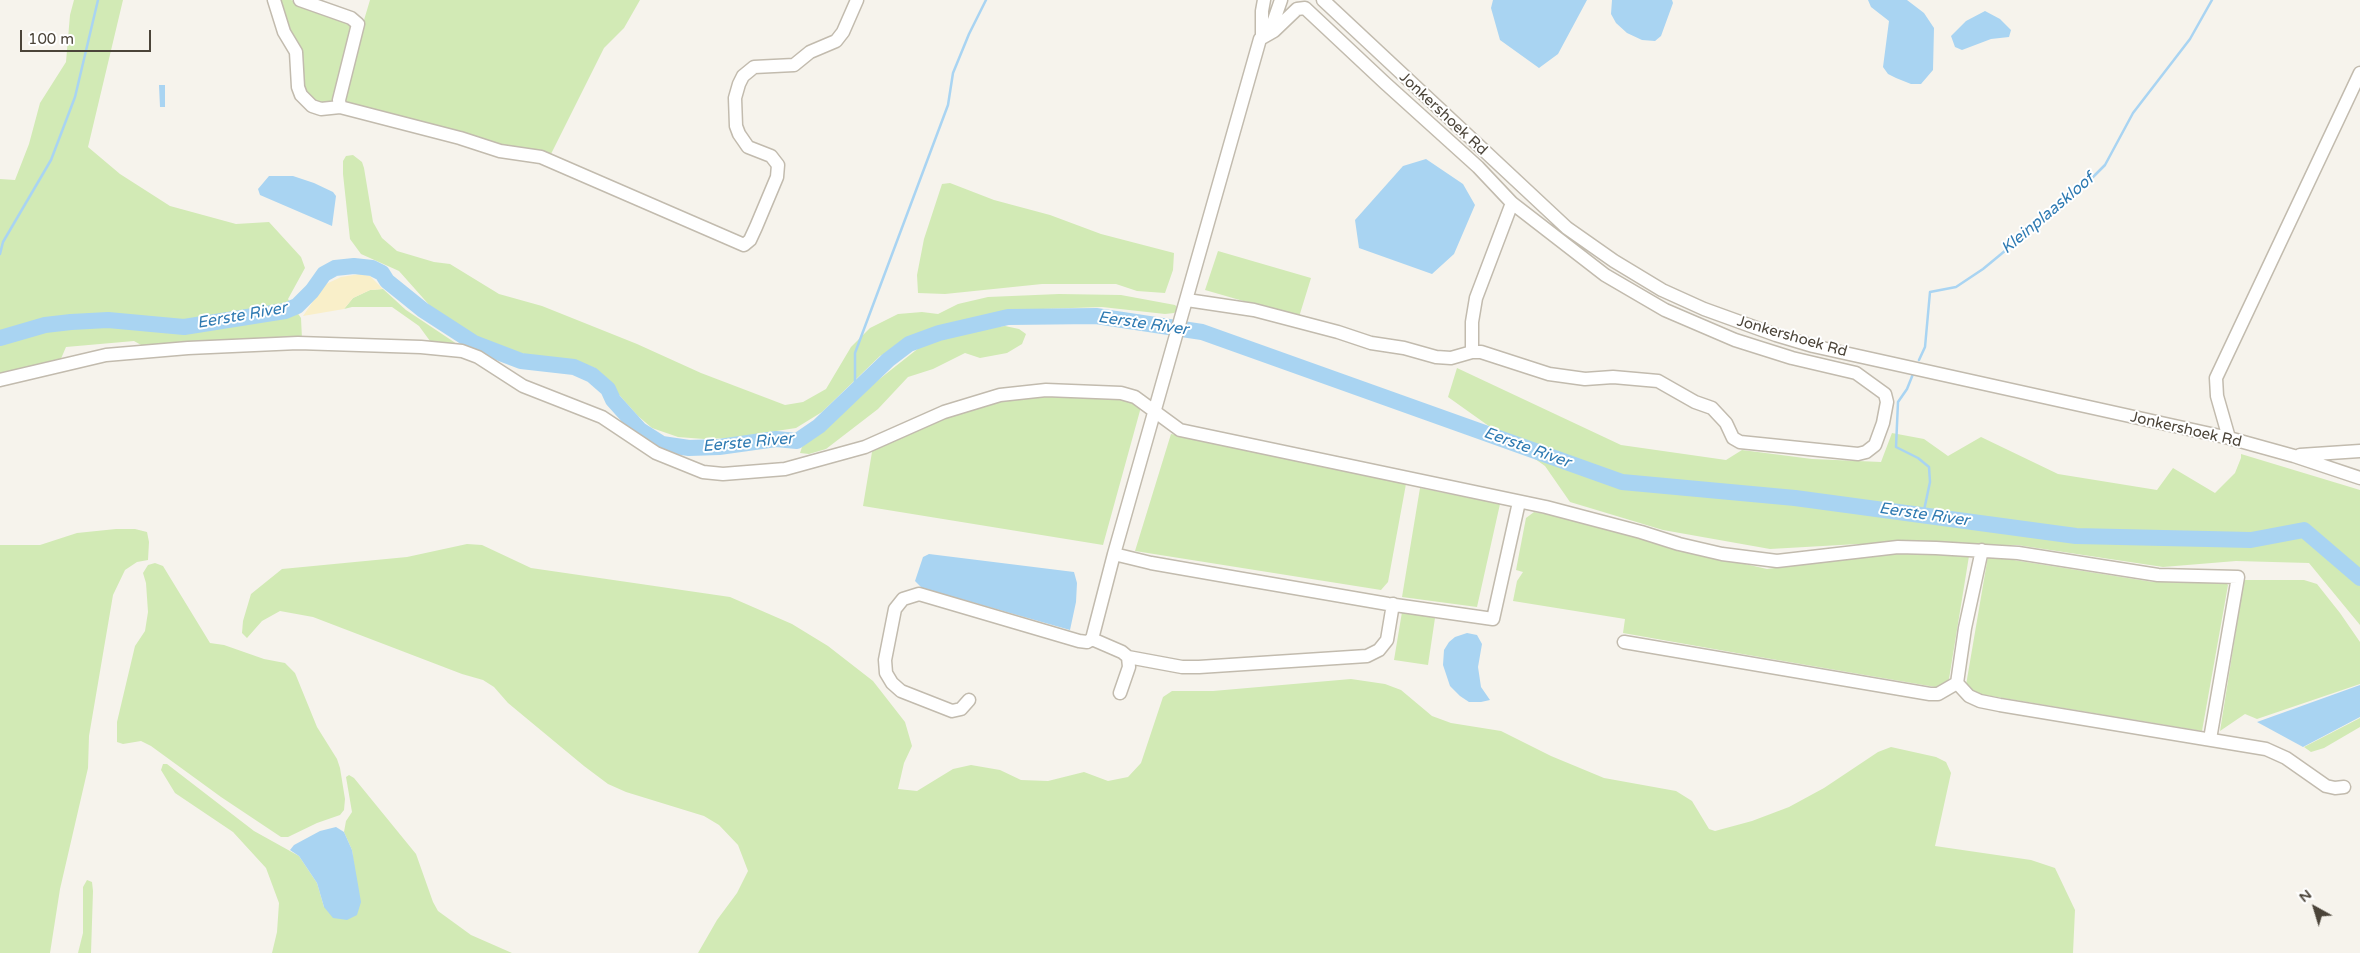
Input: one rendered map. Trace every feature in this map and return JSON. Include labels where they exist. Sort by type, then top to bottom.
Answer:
[{"type":"street","points":[[274,0],[284,32],[296,52],[298,87],[301,95],[312,106],[321,109],[340,107],[460,138],[500,151],[541,157],[744,245],[750,240],[778,168],[776,160],[748,147],[739,134],[736,126],[735,98],[739,84],[743,76],[754,68],[794,65],[810,52],[836,41],[843,32],[857,0]]},
{"type":"street","points":[[300,0],[352,18],[358,24],[340,107]]},
{"type":"street","points":[[969,700],[961,709],[952,711],[901,691],[892,684],[886,673],[885,660],[895,609],[903,599],[919,594],[1079,641],[1087,642],[1092,639],[1198,253],[1261,37],[1261,16],[1264,0]]},
{"type":"street","points":[[1261,37],[1273,23],[1281,0]]},
{"type":"street","name":"Jonkershoek Rd","points":[[1323,0],[1567,228],[1614,261],[1662,290],[1704,309],[1813,346],[2229,438],[2294,456],[2360,478]]},
{"type":"street","points":[[1185,306],[1254,310],[1338,332],[1371,344],[1404,348],[1436,357],[1451,358],[1472,352],[1481,352],[1549,374],[1585,379],[1613,377],[1658,381],[1695,402],[1712,408],[1726,423],[1733,438],[1750,444],[1858,454],[1866,452],[1875,445],[1883,423],[1887,402],[1885,394],[1856,373],[1760,349],[1665,310],[1605,275],[1512,203],[1478,167],[1385,84],[1305,8],[1297,10],[1274,30],[1261,37]]},
{"type":"street","points":[[2229,438],[2217,396],[2216,378],[2360,73]]},
{"type":"street","points":[[1472,352],[1472,322],[1476,298],[1512,203]]},
{"type":"street","points":[[0,380],[106,355],[188,348],[298,343],[421,347],[462,351],[478,357],[523,386],[602,418],[656,453],[704,472],[723,474],[785,469],[864,448],[944,412],[980,400],[1015,392],[1070,390],[1121,393],[1135,397],[1155,410],[1166,422],[1180,430],[1585,516],[1678,544],[1764,560],[1801,559],[1898,546],[1982,550],[2044,556],[2158,575],[2238,577],[2210,739]]},
{"type":"street","points":[[2294,456],[2360,451]]},
{"type":"street","points":[[1114,554],[1151,563],[1393,604],[1494,618],[1519,502]]},
{"type":"street","points":[[1982,550],[1965,628],[1957,683],[1968,696],[1980,701],[2210,739],[2276,752],[2326,786],[2344,787]]},
{"type":"street","points":[[1092,639],[1122,652],[1128,657],[1182,667],[1368,656],[1379,650],[1387,640],[1393,604]]},
{"type":"street","points":[[1624,642],[1930,694],[1938,694],[1957,683]]},
{"type":"street","points":[[1120,693],[1129,667],[1128,657]]},
{"type":"green space","points":[[74,0],[123,0],[88,147],[120,174],[170,206],[236,224],[269,222],[301,257],[305,268],[288,299],[301,318],[302,339],[150,350],[134,341],[66,347],[60,361],[0,376],[0,179],[15,180],[29,144],[40,103],[66,62],[70,15]]},
{"type":"green space","points":[[276,0],[291,0],[353,21],[334,105],[308,100]]},
{"type":"green space","points":[[370,0],[640,0],[624,28],[604,48],[549,158],[512,151],[343,105],[344,87]]},
{"type":"green space","points":[[353,155],[362,162],[364,168],[373,222],[382,238],[397,251],[434,262],[450,264],[499,294],[542,306],[637,344],[701,373],[785,405],[803,402],[826,389],[851,347],[870,328],[898,314],[922,312],[938,314],[958,304],[988,297],[1059,294],[1121,295],[1175,305],[1179,309],[1174,313],[1165,314],[1102,307],[1043,309],[984,315],[908,342],[880,356],[822,412],[796,428],[730,438],[678,437],[652,428],[638,416],[595,368],[577,361],[533,356],[512,351],[486,341],[455,325],[431,307],[399,271],[361,254],[350,239],[343,174],[343,161],[346,156]]},
{"type":"green space","points":[[950,183],[994,200],[1050,215],[1101,234],[1174,253],[1173,270],[1165,293],[1137,291],[1116,284],[1042,284],[945,294],[918,293],[917,275],[924,239],[942,184]]},
{"type":"green space","points":[[1218,251],[1311,278],[1299,317],[1205,290]]},
{"type":"green space","points":[[383,289],[406,310],[457,344],[430,341],[419,326],[392,307],[352,307],[344,309],[353,298],[370,290]]},
{"type":"green space","points":[[1005,326],[1019,329],[1026,334],[1022,344],[1007,353],[980,358],[965,353],[933,369],[908,377],[878,409],[826,449],[809,454],[800,453],[802,447],[858,396],[920,347],[969,330]]},
{"type":"green space","points":[[1457,368],[1621,445],[1726,460],[1742,450],[1812,459],[1881,462],[1892,433],[1924,439],[1948,456],[1981,437],[2058,474],[2157,490],[2173,468],[2215,493],[2235,473],[2241,454],[2360,490],[2360,625],[2309,563],[2236,561],[2163,567],[2017,545],[1858,544],[1770,549],[1663,530],[1570,502],[1545,466],[1448,397]]},
{"type":"green space","points":[[1056,393],[1100,396],[1137,402],[1141,407],[1103,545],[863,506],[872,452],[875,447],[936,421],[1000,400]]},
{"type":"green space","points":[[1171,434],[1406,484],[1388,582],[1381,590],[1135,551]]},
{"type":"green space","points":[[1420,488],[1500,504],[1477,607],[1402,597]]},
{"type":"green space","points":[[1534,512],[1581,520],[1662,545],[1767,569],[1889,553],[1969,556],[1949,679],[1941,688],[1623,633],[1625,619],[1513,601],[1517,581],[1523,572],[1516,570],[1526,518]]},
{"type":"green space","points":[[135,529],[147,532],[149,542],[148,560],[137,562],[125,570],[113,595],[89,736],[88,768],[60,889],[50,953],[0,953],[0,545],[40,545],[77,533]]},
{"type":"green space","points":[[467,544],[482,545],[531,568],[730,597],[792,624],[828,646],[873,681],[905,722],[912,746],[904,763],[898,789],[917,791],[953,769],[971,765],[1000,770],[1021,780],[1048,781],[1084,772],[1108,781],[1128,777],[1141,763],[1163,697],[1172,691],[1213,691],[1351,679],[1385,684],[1401,690],[1432,716],[1451,723],[1501,731],[1551,756],[1604,778],[1676,791],[1692,801],[1709,829],[1715,831],[1752,821],[1789,807],[1824,788],[1878,752],[1891,747],[1936,757],[1946,762],[1951,773],[1935,846],[2031,860],[2055,868],[2075,910],[2073,953],[698,953],[717,920],[737,893],[748,871],[738,845],[719,825],[704,816],[626,792],[608,784],[508,703],[494,687],[483,680],[462,674],[313,617],[280,611],[262,621],[247,638],[242,633],[243,621],[251,594],[282,569],[407,557]]},
{"type":"green space","points":[[1988,556],[2153,582],[2224,581],[2228,585],[2202,731],[1973,693],[1966,685]]},
{"type":"green space","points":[[155,563],[163,566],[210,643],[224,645],[264,659],[285,663],[295,673],[317,727],[337,759],[340,768],[345,799],[344,810],[340,815],[317,823],[288,837],[281,837],[221,797],[151,746],[141,741],[123,744],[117,742],[117,722],[135,646],[145,631],[148,612],[146,583],[143,573],[148,565]]},
{"type":"green space","points":[[2244,580],[2304,580],[2317,584],[2360,642],[2360,684],[2257,719],[2245,714],[2220,731]]},
{"type":"green space","points":[[1402,612],[1435,618],[1428,665],[1394,660]]},
{"type":"green space","points":[[2360,718],[2360,727],[2324,748],[2311,752],[2304,747]]},
{"type":"green space","points":[[163,764],[167,764],[254,831],[299,856],[317,883],[324,907],[355,876],[352,850],[344,832],[346,821],[352,812],[346,777],[349,775],[354,778],[416,854],[438,911],[471,935],[512,953],[272,953],[277,932],[279,903],[266,868],[233,832],[175,793],[161,770]]},
{"type":"green space","points":[[87,880],[92,882],[93,891],[91,953],[78,953],[83,933],[83,887]]},
{"type":"sand","points":[[360,274],[370,276],[383,289],[370,290],[353,298],[344,309],[303,316],[324,285],[341,277]]},
{"type":"water","points":[[1493,0],[1587,0],[1558,54],[1539,68],[1500,40],[1491,8]]},
{"type":"water","points":[[1612,0],[1672,0],[1673,3],[1661,36],[1655,41],[1642,40],[1627,33],[1616,23],[1611,14]]},
{"type":"water","points":[[1868,0],[1907,0],[1924,13],[1934,28],[1933,70],[1921,84],[1911,84],[1896,78],[1888,74],[1883,67],[1889,21],[1871,7]]},
{"type":"water","points":[[1985,11],[2000,19],[2011,30],[2009,37],[1991,39],[1962,50],[1955,47],[1951,36],[1966,21]]},
{"type":"water","points":[[159,85],[165,85],[165,107],[160,107]]},
{"type":"water","points":[[1426,159],[1463,184],[1475,205],[1454,254],[1432,274],[1359,248],[1355,220],[1403,166]]},
{"type":"water","points":[[269,176],[293,176],[333,192],[336,196],[332,226],[260,195],[258,189]]},
{"type":"water","points":[[929,554],[1074,572],[1077,583],[1076,602],[1070,630],[922,588],[915,581],[923,557]]},
{"type":"water","points":[[1467,633],[1477,635],[1482,644],[1478,667],[1481,687],[1490,700],[1469,702],[1450,686],[1443,665],[1444,650],[1455,637]]},
{"type":"water","points":[[2360,685],[2360,717],[2303,747],[2257,722]]},
{"type":"water","points":[[336,827],[344,832],[352,850],[361,902],[357,915],[347,920],[333,918],[324,907],[317,883],[299,856],[290,850],[294,845],[320,831]]},
{"type":"waterway","points":[[0,254],[3,242],[51,160],[75,97],[98,0]]},
{"type":"waterway","points":[[855,391],[855,353],[948,105],[953,73],[986,0]]},
{"type":"waterway","name":"Kleinplaaskloof","points":[[1919,360],[1925,347],[1930,292],[1956,287],[1983,269],[2086,184],[2105,165],[2133,113],[2190,39],[2212,0]]},
{"type":"waterway","name":"Eerste River","points":[[0,338],[45,325],[71,322],[108,320],[184,327],[285,311],[297,306],[312,291],[324,274],[335,268],[354,266],[372,268],[382,273],[387,281],[423,310],[474,343],[521,361],[574,367],[592,375],[608,389],[613,400],[640,430],[662,444],[689,448],[719,447],[776,439],[797,441],[819,426],[888,360],[909,344],[939,333],[1008,317],[1096,316],[1202,332],[1622,482],[1795,498],[2076,536],[2251,540],[2304,530],[2360,578]]},
{"type":"waterway","name":"Kleinplaaskloof","points":[[1913,374],[1907,389],[1898,402],[1896,447],[1918,458],[1929,467],[1930,482],[1923,515]]}]
